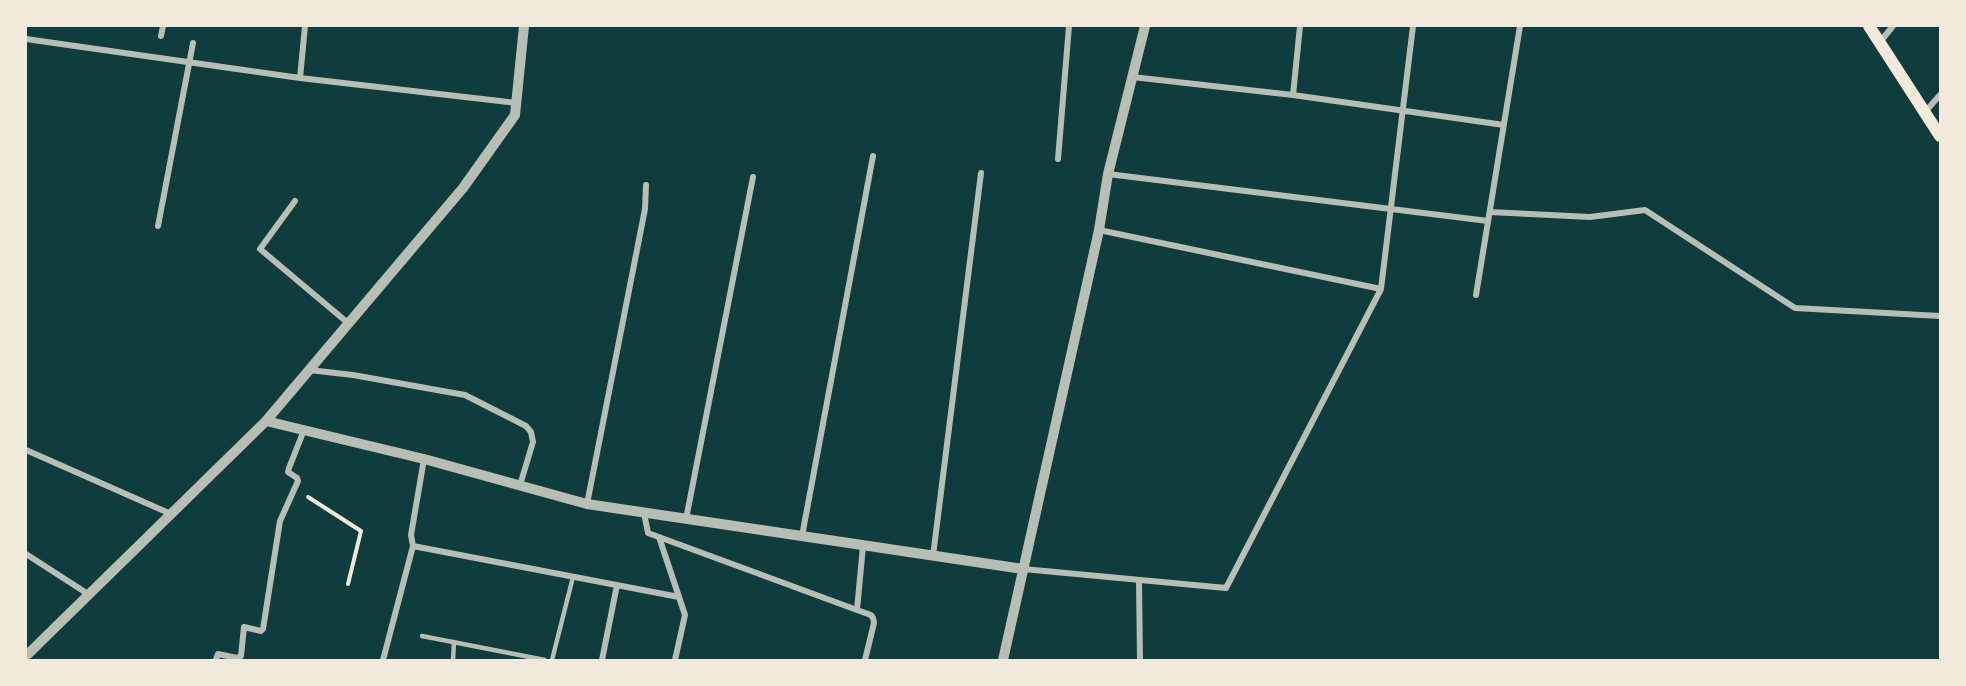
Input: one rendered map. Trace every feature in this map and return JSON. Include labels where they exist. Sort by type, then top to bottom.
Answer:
[{"type":"main road","points":[[1869,26],[1941,136]]},
{"type":"street","points":[[161,36],[163,26]]},
{"type":"street","points":[[300,78],[305,26]]},
{"type":"street","points":[[26,654],[266,420],[462,188],[515,115],[524,26]]},
{"type":"street","points":[[1058,159],[1069,26]]},
{"type":"street","points":[[1003,660],[1099,230],[1108,174],[1145,26]]},
{"type":"street","points":[[1293,95],[1300,26]]},
{"type":"street","points":[[266,420],[424,459],[587,504],[1023,568],[1226,588],[1381,289],[1413,26]]},
{"type":"street","points":[[1476,295],[1520,26]]},
{"type":"street","points":[[1880,42],[1893,26]]},
{"type":"street","points":[[26,39],[300,78],[516,103]]},
{"type":"street","points":[[158,226],[193,43]]},
{"type":"street","points":[[1132,77],[1293,95],[1504,124]]},
{"type":"street","points":[[1925,112],[1941,94]]},
{"type":"street","points":[[802,536],[873,156]]},
{"type":"street","points":[[933,556],[981,173]]},
{"type":"street","points":[[1108,174],[1488,221]]},
{"type":"street","points":[[686,519],[753,177]]},
{"type":"street","points":[[587,504],[645,209],[646,185]]},
{"type":"street","points":[[295,201],[260,249],[348,323]]},
{"type":"street","points":[[1490,212],[1590,217],[1645,210],[1795,308],[1941,316]]},
{"type":"street","points":[[1099,230],[1381,289]]},
{"type":"street","points":[[309,370],[353,375],[465,395],[526,426],[531,432],[532,442],[520,485]]},
{"type":"street","points":[[216,660],[218,654],[237,658],[241,656],[244,627],[261,631],[263,629],[280,521],[298,480],[288,472],[304,430]]},
{"type":"street","points":[[26,450],[171,514]]},
{"type":"street","points":[[383,660],[413,546],[411,535],[424,459]]},
{"type":"street","points":[[644,513],[648,533],[871,615],[873,618],[866,660]]},
{"type":"street","points":[[659,537],[685,615],[675,660]]},
{"type":"street","points":[[413,546],[679,597]]},
{"type":"street","points":[[857,610],[863,546]]},
{"type":"street","points":[[26,554],[88,594]]},
{"type":"street","points":[[1139,580],[1140,660]]},
{"type":"street","points":[[602,660],[617,585]]},
{"type":"lane","points":[[552,660],[573,576]]},
{"type":"lane","points":[[422,636],[545,660]]},
{"type":"lane","points":[[453,660],[454,642]]},
{"type":"path","points":[[294,488],[361,531],[348,584]]}]
